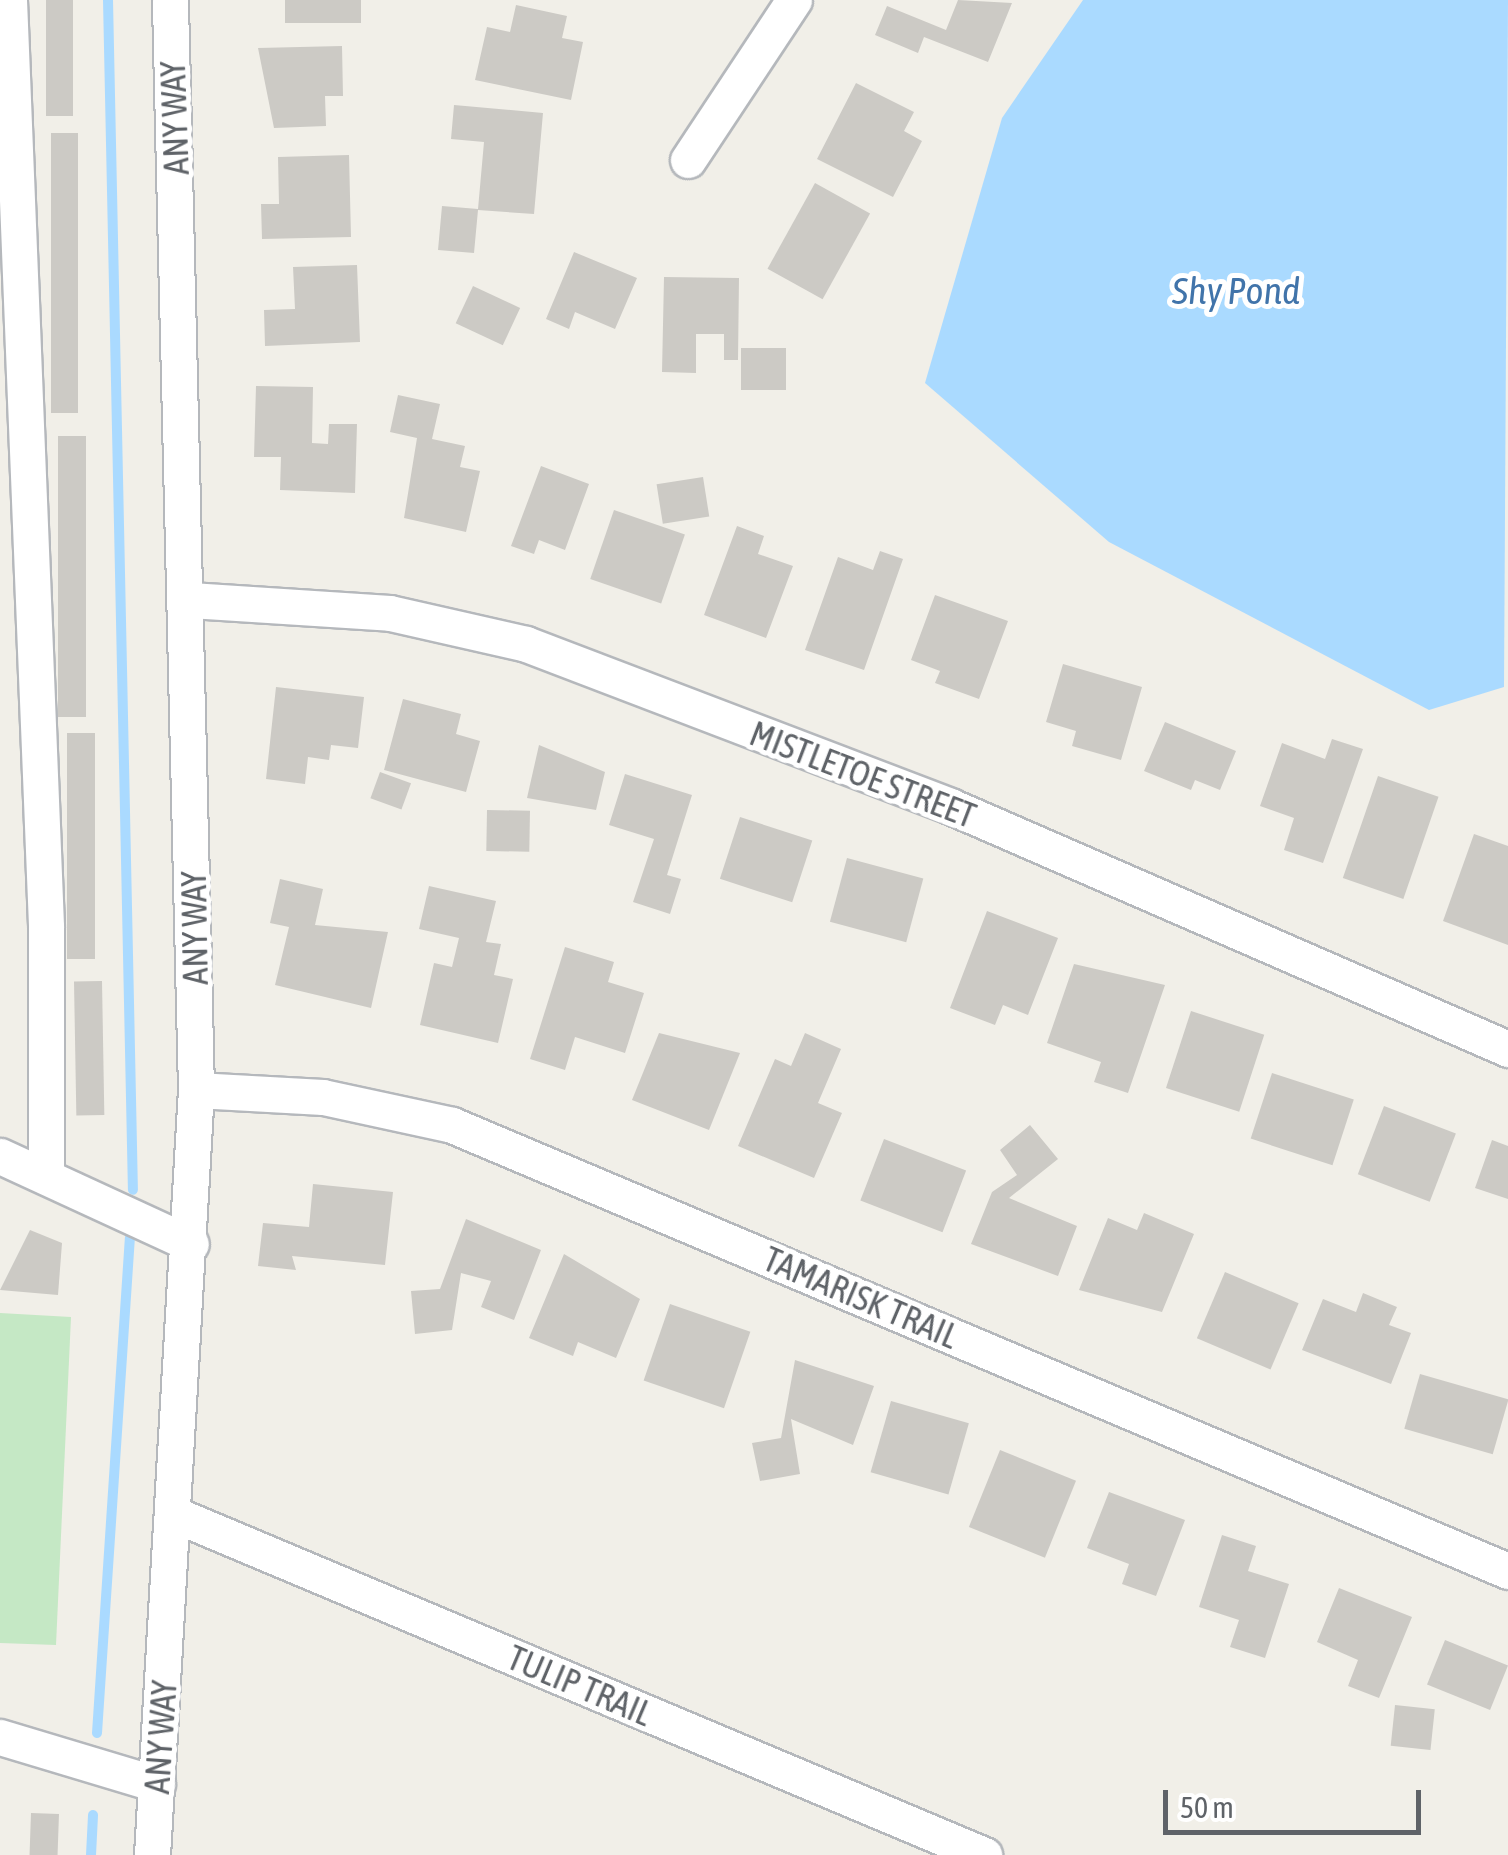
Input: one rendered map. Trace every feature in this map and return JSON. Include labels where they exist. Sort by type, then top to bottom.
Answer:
[{"type":"street","points":[[9,0],[45,908],[46,1174]]},
{"type":"street","name":"ANY WAY","points":[[152,1855],[176,1515],[196,1090],[190,600],[170,0]]},
{"type":"street","points":[[688,160],[794,0]]},
{"type":"street","name":"MISTLETOE STREET","points":[[190,600],[390,612],[526,644],[950,806],[1508,1050]]},
{"type":"street","name":"TAMARISK TRAIL","points":[[196,1090],[323,1097],[452,1124],[1508,1570]]},
{"type":"street","points":[[0,1156],[191,1244]]},
{"type":"street","name":"TULIP TRAIL","points":[[176,1515],[984,1855]]},
{"type":"street","points":[[0,1737],[157,1784]]},
{"type":"green space","points":[[0,1313],[71,1317],[56,1645],[0,1643]]},
{"type":"water","name":"Shy Pond","points":[[1083,0],[1508,0],[1504,687],[1429,710],[1109,542],[925,383],[1002,118]]},
{"type":"building","points":[[46,0],[73,0],[73,116],[46,116]]},
{"type":"building","points":[[285,0],[361,0],[361,23],[285,23]]},
{"type":"building","points":[[958,0],[1012,3],[988,62],[924,37],[918,53],[875,35],[887,6],[946,30]]},
{"type":"building","points":[[516,5],[567,16],[562,38],[583,42],[571,100],[475,80],[487,27],[510,32]]},
{"type":"building","points":[[342,46],[343,96],[325,96],[326,126],[274,128],[258,48]]},
{"type":"building","points":[[856,83],[914,112],[904,131],[922,141],[893,197],[817,159]]},
{"type":"building","points":[[454,105],[543,113],[534,214],[478,210],[474,253],[438,250],[442,206],[478,209],[484,142],[451,139]]},
{"type":"building","points":[[51,133],[78,133],[78,413],[51,413]]},
{"type":"building","points":[[349,155],[351,237],[262,239],[261,204],[279,204],[278,157]]},
{"type":"building","points":[[815,183],[870,214],[823,299],[767,269]]},
{"type":"building","points":[[574,252],[637,278],[615,329],[575,312],[569,329],[546,319]]},
{"type":"building","points":[[357,265],[360,342],[265,346],[264,310],[295,309],[293,267]]},
{"type":"building","points":[[664,277],[739,278],[738,360],[724,360],[724,334],[696,334],[696,373],[662,372]]},
{"type":"building","points":[[473,286],[520,308],[503,345],[456,323]]},
{"type":"building","points":[[741,348],[786,348],[786,390],[741,390]]},
{"type":"building","points":[[256,386],[313,387],[312,443],[328,444],[329,424],[357,424],[355,493],[280,490],[281,457],[254,457]]},
{"type":"building","points":[[398,395],[440,404],[432,439],[465,446],[460,467],[480,471],[466,532],[404,518],[417,438],[390,432]]},
{"type":"building","points":[[58,436],[86,436],[86,717],[58,717]]},
{"type":"building","points":[[541,466],[589,484],[565,550],[539,540],[534,554],[511,546]]},
{"type":"building","points":[[703,477],[709,517],[663,524],[657,484]]},
{"type":"building","points":[[614,510],[685,534],[661,603],[590,579]]},
{"type":"building","points":[[737,526],[764,536],[758,554],[793,566],[766,638],[704,615]]},
{"type":"building","points":[[880,551],[903,559],[864,670],[805,650],[838,557],[873,570]]},
{"type":"building","points":[[935,595],[1008,621],[979,699],[935,683],[940,671],[911,660]]},
{"type":"building","points":[[1063,664],[1142,687],[1121,760],[1072,746],[1076,731],[1046,722]]},
{"type":"building","points":[[276,687],[364,697],[358,748],[331,745],[329,760],[308,757],[305,784],[266,779]]},
{"type":"building","points":[[403,699],[461,714],[456,734],[480,741],[466,792],[384,770]]},
{"type":"building","points":[[1165,722],[1236,751],[1220,790],[1195,780],[1191,790],[1144,771]]},
{"type":"building","points":[[67,733],[95,733],[95,959],[67,959]]},
{"type":"building","points":[[1332,739],[1363,749],[1323,863],[1284,850],[1294,818],[1260,806],[1282,743],[1325,759]]},
{"type":"building","points":[[539,745],[605,772],[596,810],[527,798]]},
{"type":"building","points":[[380,772],[411,783],[401,810],[370,798]]},
{"type":"building","points":[[625,774],[692,795],[667,875],[681,879],[670,914],[633,902],[654,839],[609,825]]},
{"type":"building","points":[[1378,776],[1439,797],[1403,899],[1343,878]]},
{"type":"building","points":[[487,810],[530,811],[529,852],[486,851]]},
{"type":"building","points":[[740,817],[812,840],[792,902],[720,879]]},
{"type":"building","points":[[1474,834],[1508,846],[1508,945],[1443,921]]},
{"type":"building","points":[[847,858],[923,878],[906,942],[830,922]]},
{"type":"building","points":[[280,879],[323,889],[315,925],[388,932],[371,1008],[275,985],[289,927],[270,923]]},
{"type":"building","points":[[429,886],[496,901],[486,942],[501,944],[494,975],[513,979],[498,1043],[420,1025],[434,963],[452,967],[459,938],[419,929]]},
{"type":"building","points":[[987,911],[1058,938],[1028,1015],[1003,1005],[995,1025],[950,1008]]},
{"type":"building","points":[[565,947],[614,962],[608,982],[644,993],[625,1053],[575,1037],[565,1070],[530,1059]]},
{"type":"building","points":[[1074,964],[1165,985],[1128,1093],[1094,1082],[1101,1062],[1047,1043]]},
{"type":"building","points":[[74,981],[102,981],[104,1115],[76,1115]]},
{"type":"building","points":[[1191,1011],[1264,1035],[1239,1112],[1166,1088]]},
{"type":"building","points":[[659,1033],[740,1053],[709,1130],[632,1100]]},
{"type":"building","points":[[805,1033],[841,1049],[818,1103],[842,1113],[814,1178],[738,1146],[775,1059],[791,1066]]},
{"type":"building","points":[[1272,1073],[1354,1100],[1332,1165],[1251,1139]]},
{"type":"building","points":[[1384,1106],[1456,1134],[1430,1202],[1358,1174]]},
{"type":"building","points":[[1030,1125],[1058,1159],[1009,1198],[1077,1226],[1058,1276],[971,1244],[992,1192],[1017,1175],[1000,1150]]},
{"type":"building","points":[[884,1139],[966,1171],[943,1232],[860,1201]]},
{"type":"building","points":[[1492,1140],[1508,1146],[1508,1199],[1475,1188]]},
{"type":"building","points":[[313,1184],[393,1192],[385,1265],[292,1256],[296,1270],[258,1266],[263,1223],[309,1227]]},
{"type":"building","points":[[1144,1213],[1194,1234],[1162,1312],[1079,1290],[1108,1218],[1137,1230]]},
{"type":"building","points":[[466,1219],[541,1250],[514,1320],[481,1307],[491,1281],[461,1273],[452,1330],[415,1334],[411,1291],[440,1289]]},
{"type":"building","points":[[30,1230],[62,1243],[58,1295],[0,1290]]},
{"type":"building","points":[[564,1254],[640,1299],[616,1358],[578,1342],[573,1356],[529,1338]]},
{"type":"building","points":[[1225,1272],[1299,1303],[1271,1370],[1197,1338]]},
{"type":"building","points":[[1363,1293],[1397,1307],[1389,1325],[1411,1333],[1391,1384],[1302,1350],[1323,1299],[1356,1312]]},
{"type":"building","points":[[670,1304],[750,1332],[724,1408],[644,1381]]},
{"type":"building","points":[[795,1360],[874,1386],[853,1445],[791,1419],[800,1474],[760,1481],[752,1443],[781,1438]]},
{"type":"building","points":[[1420,1374],[1508,1399],[1493,1454],[1404,1429]]},
{"type":"building","points":[[891,1401],[969,1423],[948,1494],[871,1472]]},
{"type":"building","points":[[1000,1450],[1076,1481],[1045,1558],[969,1527]]},
{"type":"building","points":[[1109,1492],[1185,1520],[1156,1596],[1122,1584],[1129,1564],[1087,1548]]},
{"type":"building","points":[[1222,1535],[1256,1546],[1248,1571],[1289,1584],[1265,1658],[1230,1647],[1239,1620],[1199,1607]]},
{"type":"building","points":[[1339,1588],[1412,1617],[1379,1698],[1348,1686],[1358,1660],[1317,1642]]},
{"type":"building","points":[[1445,1640],[1508,1665],[1490,1710],[1427,1685]]},
{"type":"building","points":[[1395,1705],[1435,1709],[1430,1750],[1391,1746]]},
{"type":"building","points":[[31,1813],[59,1814],[58,1855],[30,1855]]},
{"type":"waterway","points":[[108,0],[133,1190]]},
{"type":"waterway","points":[[97,1733],[130,1238]]},
{"type":"waterway","points":[[91,1855],[93,1815]]}]
